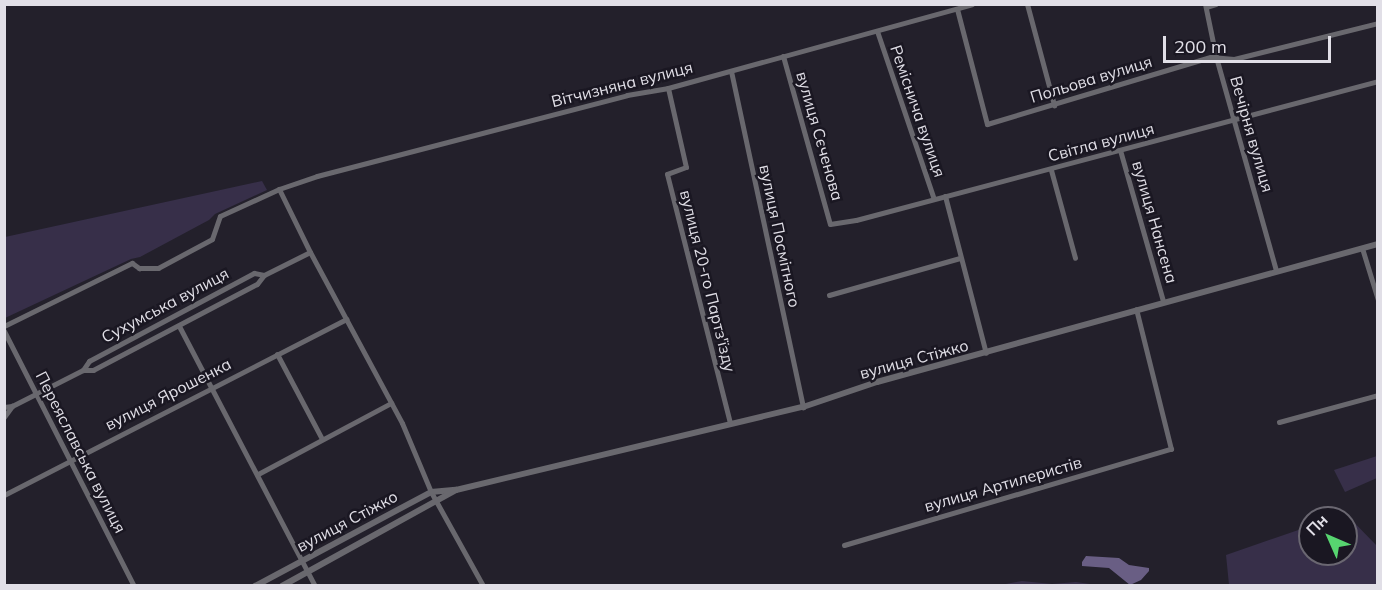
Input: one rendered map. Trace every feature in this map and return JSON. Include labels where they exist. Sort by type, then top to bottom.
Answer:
[{"type":"street","name":"Вітчизняна вулиця","points":[[4,326],[132,263],[140,268],[158,268],[212,239],[220,216],[279,189],[316,176],[627,95],[668,88],[972,4]]},
{"type":"street","points":[[1027,4],[1054,105]]},
{"type":"street","points":[[1205,6],[1216,4]]},
{"type":"street","name":"Вечірня вулиця","points":[[1205,6],[1216,57],[1276,271]]},
{"type":"street","name":"Польова вулиця","points":[[957,9],[987,124],[1216,57],[1234,59],[1377,22]]},
{"type":"street","name":"Реміснича вулиця","points":[[877,31],[934,199]]},
{"type":"street","name":"вулиця Сєченова","points":[[783,56],[830,224]]},
{"type":"street","name":"вулиця Посмітного","points":[[730,70],[803,407]]},
{"type":"street","name":"Світла вулиця","points":[[830,224],[856,220],[1051,170],[1377,81]]},
{"type":"street","name":"вулиця 20-го Партз'їзду","points":[[668,88],[686,167],[667,174],[730,423]]},
{"type":"street","name":"вулиця Нансена","points":[[1120,150],[1163,301]]},
{"type":"street","points":[[1051,170],[1076,258]]},
{"type":"street","points":[[279,189],[391,403],[431,492],[483,585]]},
{"type":"street","name":"Реміснича вулиця","points":[[945,196],[986,353]]},
{"type":"street","name":"вулиця Стіжко","points":[[255,585],[431,492],[456,490],[803,407],[877,382],[1163,301],[1377,244]]},
{"type":"street","points":[[1362,248],[1377,300]]},
{"type":"street","name":"Сухумська вулиця","points":[[4,407],[12,406],[83,370],[93,370],[257,284],[264,275],[310,252]]},
{"type":"street","points":[[828,295],[960,258]]},
{"type":"street","name":"Сухумська вулиця","points":[[83,370],[89,361],[254,273],[264,275]]},
{"type":"street","name":"вулиця Артилеристів","points":[[844,545],[1171,449],[1136,309]]},
{"type":"street","name":"вулиця Ярошенка","points":[[4,495],[346,319]]},
{"type":"street","points":[[179,326],[315,585]]},
{"type":"street","name":"Переяславська вулиця","points":[[4,331],[134,585]]},
{"type":"street","points":[[277,354],[322,439]]},
{"type":"street","points":[[1279,422],[1377,395]]},
{"type":"street","points":[[258,474],[391,403]]},
{"type":"street","name":"Сухумська вулиця","points":[[4,417],[12,406]]},
{"type":"street","name":"вулиця Стіжко","points":[[282,585],[456,490]]},
{"type":"shaded area","points":[[262,181],[267,190],[215,214],[209,220],[140,257],[131,259],[5,318],[5,237]]},
{"type":"shaded area","points":[[1377,456],[1377,478],[1345,492],[1334,470]]},
{"type":"shaded area","points":[[1358,526],[1377,546],[1377,585],[1229,585],[1226,555],[1298,530],[1298,566],[1358,566]]},
{"type":"shaded area","points":[[1086,556],[1119,558],[1129,565],[1149,568],[1149,571],[1141,580],[1130,585],[1109,568],[1082,566]]},
{"type":"shaded area","points":[[1022,581],[1052,584],[1076,582],[1097,585],[1000,585]]}]
